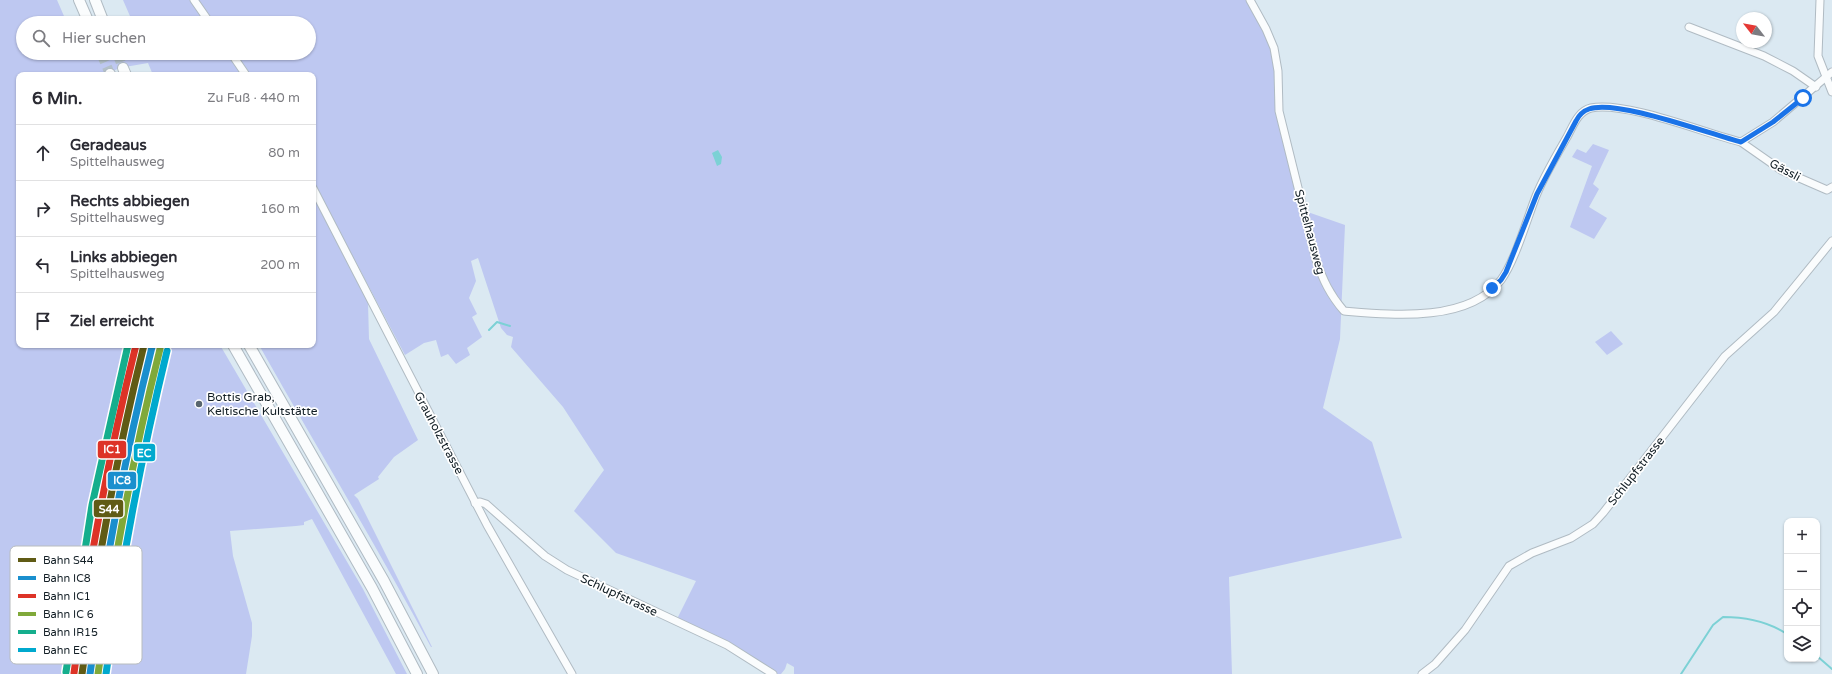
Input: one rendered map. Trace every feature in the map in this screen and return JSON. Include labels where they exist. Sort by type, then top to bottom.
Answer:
[{"type":"highway","points":[[79,0],[86,16]]},
{"type":"highway","points":[[95,0],[101,16]]},
{"type":"highway","points":[[235,348],[279,428],[365,576],[417,674]]},
{"type":"highway","points":[[251,348],[384,580],[433,674]]},
{"type":"street","points":[[194,0],[205,16]]},
{"type":"street","name":"Spittelhausweg","points":[[1250,0],[1266,29],[1274,48],[1278,70],[1279,111],[1316,260],[1326,287],[1344,311],[1393,314],[1443,311],[1467,304],[1488,292],[1503,276],[1537,194],[1576,121],[1583,111],[1589,109],[1618,109],[1656,116],[1741,142]]},
{"type":"street","points":[[1820,0],[1818,56],[1832,92]]},
{"type":"street","points":[[1689,26],[1764,56],[1793,71],[1816,87]]},
{"type":"street","points":[[236,60],[244,72]]},
{"type":"street","points":[[1741,142],[1773,122],[1832,72]]},
{"type":"street","name":"Gässli","points":[[1741,142],[1781,170],[1827,190],[1832,187]]},
{"type":"street","name":"Grauholzstrasse","points":[[316,194],[475,503],[572,674]]},
{"type":"street","name":"Schlupfstrasse","points":[[1422,674],[1435,664],[1466,630],[1509,566],[1532,553],[1571,538],[1593,524],[1725,356],[1774,312],[1832,241]]},
{"type":"street","name":"Schlupfstrasse","points":[[475,503],[480,502],[486,504],[540,552],[561,567],[728,645],[773,674]]},
{"type":"shaded area","points":[[0,0],[57,0],[64,16],[16,16],[16,60],[316,60],[316,16],[130,16],[123,0],[1246,0],[1271,42],[1276,66],[1274,89],[1276,108],[1288,151],[1299,209],[1345,225],[1340,339],[1323,408],[1372,442],[1402,538],[1229,577],[1232,674],[794,674],[794,667],[787,663],[781,674],[778,674],[729,642],[681,621],[678,617],[696,581],[616,553],[574,511],[604,470],[563,407],[511,347],[513,337],[507,335],[501,328],[478,258],[471,261],[476,281],[469,298],[477,314],[472,317],[482,337],[467,348],[470,355],[456,364],[448,354],[441,357],[436,340],[424,343],[405,355],[350,251],[346,254],[368,303],[369,339],[418,440],[394,457],[378,477],[379,479],[354,495],[358,499],[431,647],[261,348],[316,348],[316,72],[152,72],[148,63],[119,68],[112,72],[16,72],[16,348],[222,348],[363,589],[407,674],[396,674],[312,519],[304,522],[304,525],[230,531],[233,556],[252,623],[252,636],[246,674],[0,674]]},
{"type":"shaded area","points":[[1593,144],[1609,150],[1593,184],[1599,189],[1589,207],[1607,218],[1594,239],[1570,227],[1592,166],[1572,157],[1577,149],[1586,153]]},
{"type":"shaded area","points":[[718,150],[722,157],[721,164],[717,166],[712,153]]},
{"type":"shaded area","points":[[1611,331],[1623,344],[1607,355],[1595,342]]},
{"type":"waterway","points":[[489,330],[497,322],[510,326]]},
{"type":"waterway","points":[[1681,674],[1713,625],[1723,617],[1740,618],[1764,623],[1784,632]]},
{"type":"waterway","points":[[1820,659],[1832,669]]},
{"type":"tunnel","points":[[104,60],[109,72]]},
{"type":"tunnel","points":[[120,60],[123,68]]},
{"type":"rail line","name":"IR15","points":[[86,546],[92,505],[127,348]]},
{"type":"rail line","name":"IC1","points":[[94,546],[117,426],[135,348]]},
{"type":"rail line","name":"S44","points":[[102,546],[125,427],[143,348]]},
{"type":"rail line","name":"IC8","points":[[110,546],[133,428],[152,348]]},
{"type":"rail line","name":"EC","points":[[126,546],[132,512],[167,351]]},
{"type":"rail line","name":"IR15","points":[[66,672],[67,664]]},
{"type":"rail line","name":"IC1","points":[[74,673],[75,664]]},
{"type":"rail line","name":"S44","points":[[82,674],[83,664]]},
{"type":"rail line","name":"IC8","points":[[90,674],[91,664]]},
{"type":"rail line","name":"EC","points":[[106,674],[107,664]]},
{"type":"transit line","points":[[118,546],[141,429],[160,349]]},
{"type":"transit line","points":[[98,674],[99,664]]},
{"type":"place","name":"Bottis Grab, Keltische Kultstätte","points":[[199,404]]},
{"type":"route","points":[[1492,288],[1497,285],[1506,272],[1537,194],[1576,121],[1583,111],[1596,107],[1626,110],[1656,116],[1741,142],[1773,122],[1803,98]]}]
